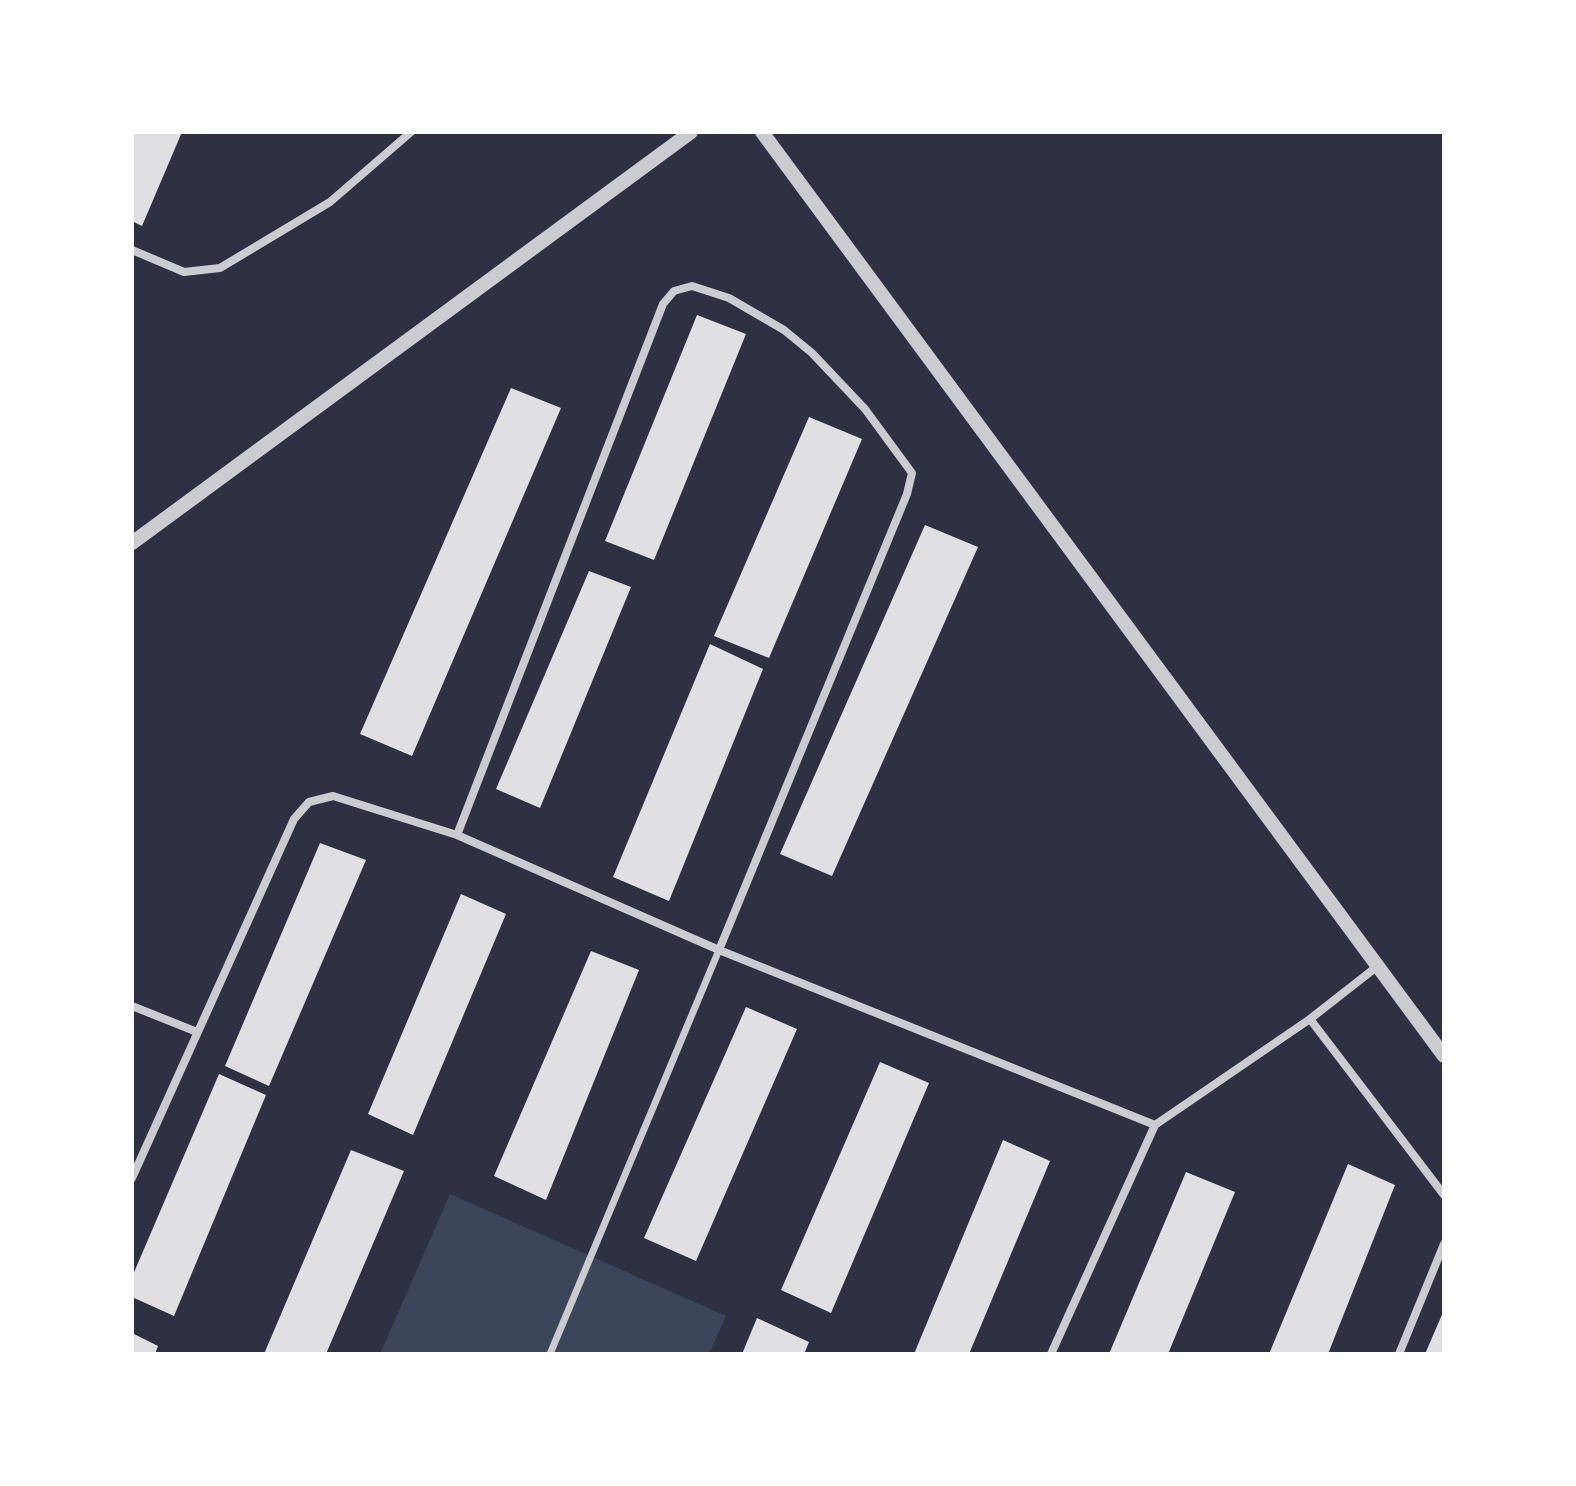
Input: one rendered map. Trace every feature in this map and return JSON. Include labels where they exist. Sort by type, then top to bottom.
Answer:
[{"type":"street","points":[[132,250],[184,272],[220,268],[330,202],[411,132]]},
{"type":"street","points":[[132,543],[691,132]]},
{"type":"street","points":[[762,132],[1444,1056]]},
{"type":"street","points":[[457,835],[663,304],[674,291],[692,286],[729,298],[784,330],[812,353],[865,409],[912,473],[719,950],[550,1354]]},
{"type":"street","points":[[132,1178],[294,819],[309,802],[333,796],[457,835],[719,950],[1155,1125]]},
{"type":"street","points":[[1051,1354],[1155,1125],[1310,1019],[1379,965]]},
{"type":"street","points":[[132,1006],[197,1032]]},
{"type":"street","points":[[1310,1019],[1444,1195]]},
{"type":"street","points":[[1399,1354],[1444,1244]]},
{"type":"shaded area","points":[[450,1194],[726,1316],[709,1354],[380,1354]]},
{"type":"building","points":[[132,132],[182,132],[142,226],[132,221]]},
{"type":"building","points":[[697,315],[746,334],[654,560],[605,541]]},
{"type":"building","points":[[511,388],[561,408],[412,756],[360,734]]},
{"type":"building","points":[[809,417],[862,439],[769,658],[714,636]]},
{"type":"building","points":[[925,525],[978,547],[832,876],[780,854]]},
{"type":"building","points":[[589,571],[631,587],[540,808],[496,789]]},
{"type":"building","points":[[710,644],[763,669],[669,901],[613,877]]},
{"type":"building","points":[[320,843],[366,860],[269,1086],[225,1066]]},
{"type":"building","points":[[461,894],[506,914],[413,1135],[368,1114]]},
{"type":"building","points":[[591,951],[639,970],[546,1200],[494,1176]]},
{"type":"building","points":[[746,1007],[797,1029],[696,1261],[644,1238]]},
{"type":"building","points":[[880,1062],[929,1083],[831,1313],[781,1290]]},
{"type":"building","points":[[219,1074],[266,1095],[174,1316],[132,1297],[132,1277]]},
{"type":"building","points":[[1003,1140],[1050,1161],[969,1354],[914,1354]]},
{"type":"building","points":[[351,1150],[404,1171],[326,1354],[264,1354]]},
{"type":"building","points":[[1348,1164],[1395,1185],[1328,1354],[1269,1354]]},
{"type":"building","points":[[1186,1172],[1235,1192],[1168,1354],[1109,1354]]},
{"type":"building","points":[[1444,1310],[1444,1354],[1425,1354]]},
{"type":"building","points":[[757,1318],[809,1342],[804,1354],[742,1354]]},
{"type":"building","points":[[132,1333],[158,1346],[155,1354],[132,1354]]}]
